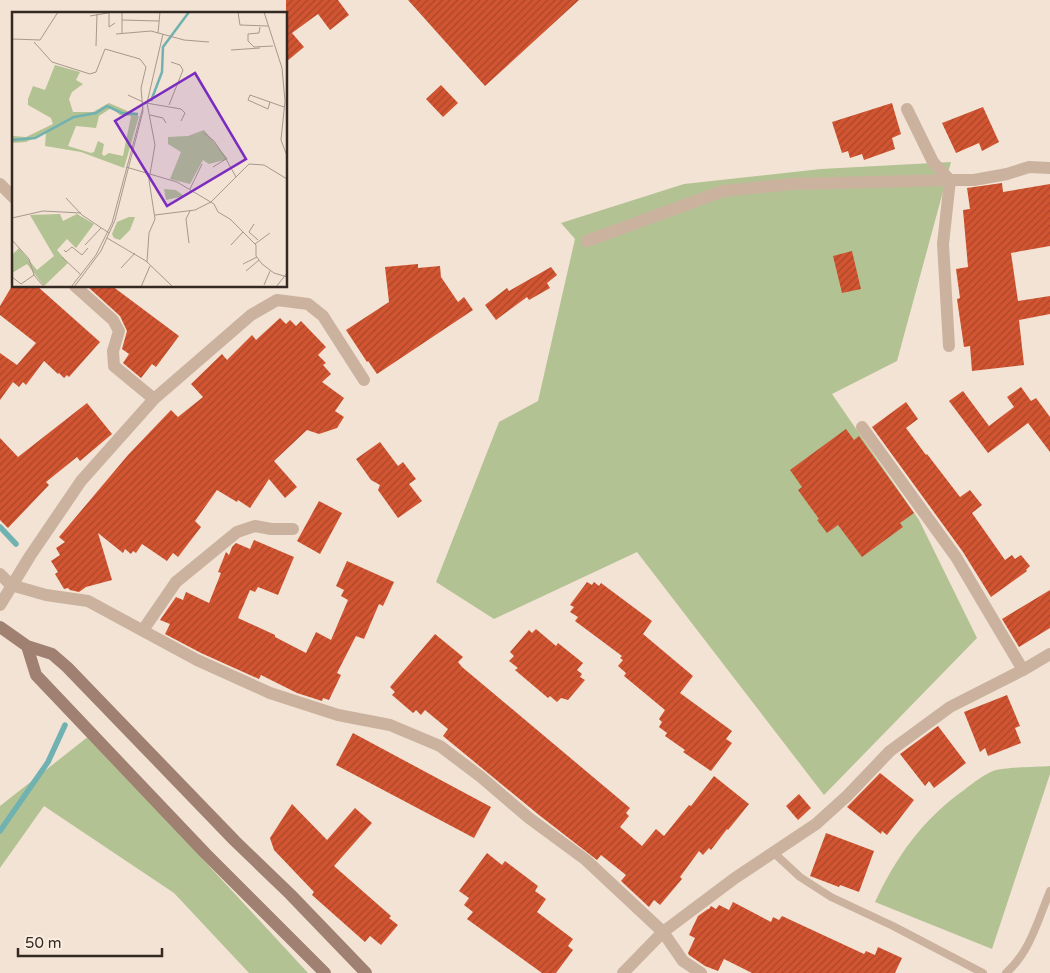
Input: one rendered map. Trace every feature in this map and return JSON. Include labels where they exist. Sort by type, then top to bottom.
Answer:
[{"type":"street","points":[[907,108],[933,162],[950,180],[943,244],[949,346]]},
{"type":"street","points":[[587,241],[723,191],[792,184],[974,180],[1007,174],[1030,167],[1050,168]]},
{"type":"street","points":[[0,184],[12,196]]},
{"type":"street","points":[[77,288],[112,320],[119,331],[113,351],[114,366],[154,399]]},
{"type":"street","points":[[0,605],[80,482],[154,399],[251,315],[276,300],[308,304],[323,316],[364,380]]},
{"type":"street","points":[[862,427],[956,556],[1023,670]]},
{"type":"street","points":[[143,630],[176,582],[237,532],[255,526],[271,530],[293,529]]},
{"type":"street","points":[[0,574],[11,586],[46,595],[88,601],[197,660],[270,693],[338,715],[390,725],[440,746],[481,777],[529,818],[586,860],[663,932],[683,962],[701,973]]},
{"type":"street","points":[[0,626],[27,646],[52,654],[67,667],[366,973]]},
{"type":"street","points":[[27,646],[36,674],[205,852],[325,973]]},
{"type":"street","points":[[623,973],[663,932],[735,878],[816,824],[847,796],[890,751],[950,707],[1050,654]]},
{"type":"lane","points":[[774,852],[800,877],[831,897],[893,926],[983,973]]},
{"type":"lane","points":[[1006,973],[1017,964],[1029,942],[1050,891]]},
{"type":"green space","points":[[951,162],[897,361],[832,394],[919,520],[977,638],[824,795],[637,552],[494,619],[436,582],[499,422],[538,401],[575,239],[561,223],[684,184],[821,169]]},
{"type":"green space","points":[[89,736],[308,973],[249,973],[174,893],[44,806],[0,868],[0,806]]},
{"type":"green space","points":[[1050,766],[1050,774],[992,949],[875,902],[883,885],[912,840],[923,826],[949,801],[978,779],[993,771]]},
{"type":"building","points":[[286,0],[338,0],[349,15],[330,30],[318,14],[292,33],[304,47],[288,60],[288,12],[286,12]]},
{"type":"building","points":[[408,0],[579,0],[485,86]]},
{"type":"building","points":[[441,85],[458,103],[443,117],[426,99]]},
{"type":"building","points":[[892,103],[901,134],[892,138],[895,149],[864,160],[862,154],[850,158],[848,151],[842,153],[832,122]]},
{"type":"building","points":[[983,107],[999,142],[982,151],[979,143],[956,153],[942,123]]},
{"type":"building","points":[[1002,183],[1003,192],[1050,184],[1050,246],[1011,253],[1018,301],[1050,296],[1050,314],[1019,320],[1024,365],[972,371],[970,346],[964,347],[957,299],[960,298],[956,269],[968,267],[963,210],[970,209],[967,188]]},
{"type":"building","points":[[852,251],[861,289],[842,293],[833,256]]},
{"type":"building","points":[[418,264],[418,268],[440,266],[441,277],[458,302],[464,297],[473,310],[377,374],[346,330],[389,302],[385,267]]},
{"type":"building","points":[[551,267],[557,275],[547,283],[550,288],[529,300],[527,297],[496,320],[485,305],[507,288],[509,291]]},
{"type":"building","points":[[12,286],[12,288],[39,288],[100,342],[69,377],[67,375],[64,378],[44,361],[26,385],[23,382],[19,387],[13,382],[0,400],[0,353],[17,365],[36,343],[0,315],[0,306]]},
{"type":"building","points":[[89,288],[115,288],[179,336],[156,367],[152,364],[141,378],[123,363],[129,354],[122,349],[127,331],[120,316]]},
{"type":"building","points":[[280,318],[286,324],[290,320],[296,326],[301,321],[326,347],[318,355],[326,363],[323,365],[331,374],[322,382],[344,398],[335,411],[344,417],[337,428],[319,434],[307,430],[274,461],[297,487],[285,498],[269,479],[250,508],[217,490],[195,521],[201,527],[178,557],[173,553],[167,561],[142,544],[136,553],[133,551],[131,554],[125,549],[123,553],[98,533],[112,580],[86,587],[79,592],[68,588],[64,589],[55,574],[58,572],[51,561],[60,555],[56,548],[65,542],[59,537],[128,455],[171,410],[178,417],[203,397],[191,384],[222,354],[227,360],[252,335],[256,340]]},
{"type":"building","points":[[1021,387],[1031,401],[1036,398],[1050,417],[1050,452],[1028,423],[988,453],[949,401],[963,391],[989,426],[1014,407],[1007,397]]},
{"type":"building","points":[[906,402],[918,419],[906,428],[960,497],[970,490],[982,505],[972,513],[1005,560],[1012,555],[1015,559],[1021,555],[1030,566],[1027,571],[991,597],[963,552],[872,427]]},
{"type":"building","points":[[87,403],[112,434],[80,461],[77,457],[46,482],[49,485],[8,528],[0,520],[0,438],[18,457]]},
{"type":"building","points":[[846,429],[854,440],[859,436],[914,513],[900,523],[903,527],[862,557],[838,525],[827,533],[798,490],[802,487],[790,470]]},
{"type":"building","points":[[380,442],[398,466],[403,462],[416,479],[409,484],[422,501],[398,518],[378,490],[380,485],[371,480],[356,459]]},
{"type":"building","points":[[319,501],[342,513],[320,554],[297,541]]},
{"type":"building","points":[[254,540],[294,557],[278,595],[258,587],[255,592],[250,590],[238,618],[275,635],[275,637],[306,653],[316,632],[331,640],[348,600],[341,596],[344,590],[336,586],[347,561],[394,582],[383,606],[379,604],[364,639],[356,636],[337,673],[341,675],[329,700],[323,698],[322,701],[297,693],[261,675],[259,679],[201,653],[165,634],[170,624],[160,620],[176,597],[183,600],[186,592],[209,603],[221,573],[218,572],[226,552],[229,555],[236,543],[250,549]]},
{"type":"building","points":[[587,582],[592,585],[594,582],[599,586],[601,583],[652,621],[643,634],[693,676],[680,693],[732,731],[726,739],[732,743],[711,771],[683,752],[685,750],[665,736],[667,733],[659,727],[662,722],[659,719],[665,710],[624,676],[626,673],[618,666],[623,660],[620,658],[622,656],[575,621],[578,617],[570,612],[574,607],[570,605]]},
{"type":"building","points":[[1050,590],[1050,628],[1019,647],[1002,619]]},
{"type":"building","points":[[536,629],[556,646],[558,643],[583,663],[577,670],[582,674],[580,677],[585,680],[568,700],[561,698],[557,702],[550,696],[548,698],[515,670],[518,668],[509,661],[514,656],[510,652],[529,630],[532,633]]},
{"type":"building","points":[[435,634],[463,657],[458,662],[462,667],[630,808],[626,813],[629,816],[620,827],[642,846],[656,829],[664,836],[689,805],[691,806],[714,776],[749,804],[711,850],[709,848],[703,855],[699,851],[680,877],[682,879],[660,905],[654,900],[649,907],[621,881],[626,875],[601,855],[597,860],[539,815],[443,736],[448,729],[425,710],[421,715],[416,710],[413,713],[392,695],[395,692],[390,687]]},
{"type":"building","points":[[1007,695],[1020,726],[1015,728],[1021,743],[988,756],[985,748],[980,752],[964,712]]},
{"type":"building","points":[[938,726],[966,763],[934,788],[929,781],[925,786],[900,754]]},
{"type":"building","points":[[353,733],[491,807],[474,838],[336,765]]},
{"type":"building","points":[[880,773],[914,800],[887,835],[882,831],[881,834],[847,807]]},
{"type":"building","points":[[799,794],[811,808],[798,820],[786,806]]},
{"type":"building","points":[[292,804],[327,840],[355,808],[372,823],[334,866],[391,916],[389,918],[398,925],[381,945],[370,936],[365,942],[312,895],[314,892],[274,850],[270,838]]},
{"type":"building","points":[[826,833],[874,851],[859,892],[810,876]]},
{"type":"building","points":[[487,853],[502,865],[505,861],[538,886],[535,891],[546,899],[537,912],[573,939],[568,946],[573,950],[556,973],[542,973],[467,919],[473,912],[464,905],[469,898],[459,891]]},
{"type":"building","points":[[733,902],[771,922],[773,917],[779,920],[782,916],[864,954],[866,951],[875,955],[878,947],[902,958],[895,973],[752,973],[724,959],[718,971],[705,966],[689,955],[688,953],[695,938],[689,935],[698,916],[711,906],[716,909],[719,905],[729,910]]},
{"type":"waterway","points":[[0,527],[16,544]]},
{"type":"waterway","points":[[0,831],[48,762],[65,725]]}]
